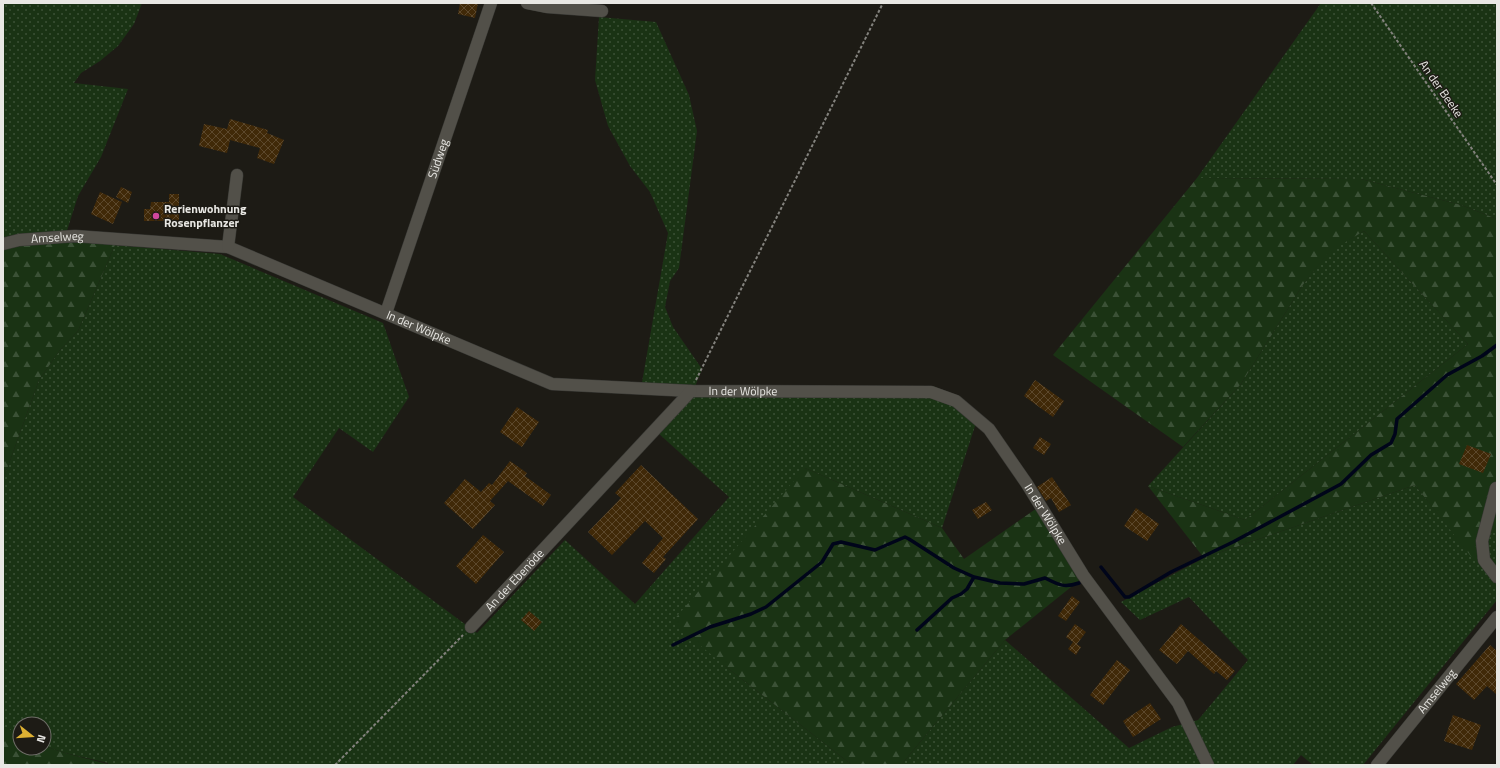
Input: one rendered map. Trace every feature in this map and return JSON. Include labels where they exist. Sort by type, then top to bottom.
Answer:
[{"type":"street","name":"Südweg","points":[[386,314],[491,3]]},
{"type":"street","points":[[527,3],[547,7],[602,10]]},
{"type":"street","points":[[228,248],[237,174]]},
{"type":"street","name":"Amselweg","points":[[3,244],[19,240],[75,236],[112,239]]},
{"type":"street","name":"In der Wölpke","points":[[112,239],[228,248],[552,384],[691,391],[931,392],[956,401],[988,429],[1027,484],[1083,574],[1178,703],[1208,765]]},
{"type":"street","name":"An der Ebenöde","points":[[471,627],[691,391]]},
{"type":"street","points":[[1496,488],[1482,541],[1484,560],[1497,576]]},
{"type":"street","name":"Amselweg","points":[[1377,765],[1497,617]]},
{"type":"path","points":[[691,391],[883,3]]},
{"type":"path","name":"An der Beeke","points":[[1371,3],[1497,185]]},
{"type":"path","points":[[335,765],[471,627]]},
{"type":"green space","points":[[3,3],[142,3],[134,24],[118,46],[100,61],[81,73],[74,83],[128,89],[101,157],[78,196],[64,240],[3,250]]},
{"type":"green space","points":[[1321,3],[1497,3],[1497,219],[1461,205],[1361,179],[1197,178]]},
{"type":"green space","points":[[599,17],[656,22],[689,95],[697,131],[679,268],[670,281],[665,307],[673,327],[702,369],[694,389],[933,386],[961,397],[983,417],[975,426],[942,528],[805,468],[725,666],[852,765],[108,765],[108,763],[52,749],[52,716],[12,716],[12,731],[3,726],[3,480],[39,380],[60,350],[78,331],[115,245],[220,254],[383,323],[409,397],[373,452],[339,428],[293,497],[477,633],[565,540],[635,604],[729,497],[658,433],[691,394],[640,394],[668,233],[650,192],[630,166],[608,126],[595,80]]},
{"type":"green space","points":[[1197,178],[1361,179],[1461,205],[1497,219],[1497,526],[1473,559],[1415,485],[1204,558],[1148,486],[1245,520],[1468,344],[1364,231],[1329,252],[1302,286],[1241,384],[1183,447],[1053,355]]},
{"type":"green space","points":[[1364,231],[1468,344],[1245,520],[1148,486],[1241,384],[1302,286],[1329,251]]},
{"type":"green space","points":[[74,239],[115,245],[78,331],[60,350],[39,380],[3,480],[3,250],[24,244]]},
{"type":"green space","points":[[805,468],[942,528],[964,559],[1037,508],[1081,579],[1005,640],[901,765],[852,765],[725,666],[672,622]]},
{"type":"green space","points":[[1415,485],[1473,558],[1497,526],[1497,600],[1363,765],[1313,765],[1301,755],[1293,765],[901,765],[1005,640],[1129,748],[1172,727],[1198,720],[1248,660],[1189,597],[1140,620],[1121,602],[1204,558]]},
{"type":"green space","points":[[3,726],[12,731],[12,756],[52,756],[52,749],[108,764],[108,765],[3,765]]},
{"type":"building","points":[[460,3],[478,3],[475,18],[458,14]]},
{"type":"building","points":[[230,119],[268,130],[267,133],[284,140],[274,164],[257,158],[260,148],[230,140],[227,153],[199,146],[204,124],[227,129]]},
{"type":"building","points":[[121,187],[132,192],[128,203],[116,197]]},
{"type":"building","points":[[100,192],[122,202],[113,224],[91,214]]},
{"type":"building","points":[[169,194],[179,194],[179,221],[144,221],[144,209],[150,209],[151,202],[169,202]]},
{"type":"building","points":[[1035,380],[1064,401],[1053,417],[1024,396]]},
{"type":"building","points":[[517,407],[539,422],[522,447],[500,432]]},
{"type":"building","points":[[1040,437],[1051,444],[1044,455],[1033,448]]},
{"type":"building","points":[[1467,445],[1491,454],[1483,473],[1459,464]]},
{"type":"building","points":[[510,461],[527,473],[525,476],[551,495],[543,506],[508,481],[490,501],[495,505],[473,529],[444,503],[465,479],[481,492],[489,483],[492,485]]},
{"type":"building","points":[[641,465],[698,519],[663,557],[666,559],[654,573],[642,563],[663,538],[645,521],[612,555],[588,532],[621,498],[615,493]]},
{"type":"building","points":[[1052,477],[1071,505],[1059,512],[1051,498],[1046,501],[1037,487]]},
{"type":"building","points":[[986,502],[992,510],[978,519],[972,510]]},
{"type":"building","points":[[1136,508],[1159,524],[1147,541],[1124,526]]},
{"type":"building","points":[[483,535],[504,552],[476,584],[456,566]]},
{"type":"building","points":[[1072,596],[1080,602],[1066,621],[1058,616]]},
{"type":"building","points":[[529,611],[542,622],[534,631],[521,620]]},
{"type":"building","points":[[1075,624],[1086,632],[1077,644],[1081,647],[1076,655],[1068,649],[1073,642],[1066,637]]},
{"type":"building","points":[[1181,624],[1235,671],[1227,680],[1216,671],[1214,674],[1188,651],[1177,664],[1159,650]]},
{"type":"building","points":[[1490,645],[1497,651],[1497,695],[1487,686],[1474,700],[1456,684]]},
{"type":"building","points":[[1117,660],[1130,670],[1103,705],[1090,695]]},
{"type":"building","points":[[1150,703],[1161,719],[1133,737],[1123,721]]},
{"type":"building","points":[[1453,715],[1481,725],[1472,750],[1444,741]]},
{"type":"waterway","points":[[1101,567],[1125,597],[1129,597],[1171,572],[1233,542],[1341,484],[1371,455],[1391,443],[1395,434],[1397,419],[1447,375],[1482,356],[1497,345]]},
{"type":"waterway","points":[[673,645],[710,627],[751,614],[766,607],[822,562],[833,544],[841,542],[875,550],[905,537],[954,568],[974,577],[1000,583],[1024,584],[1045,578],[1062,585],[1079,583]]},
{"type":"waterway","points":[[917,630],[952,598],[961,594],[967,589],[974,577]]},
{"type":"place","name":"Rerienwohnung Rosenpflanzer","points":[[156,216]]}]
